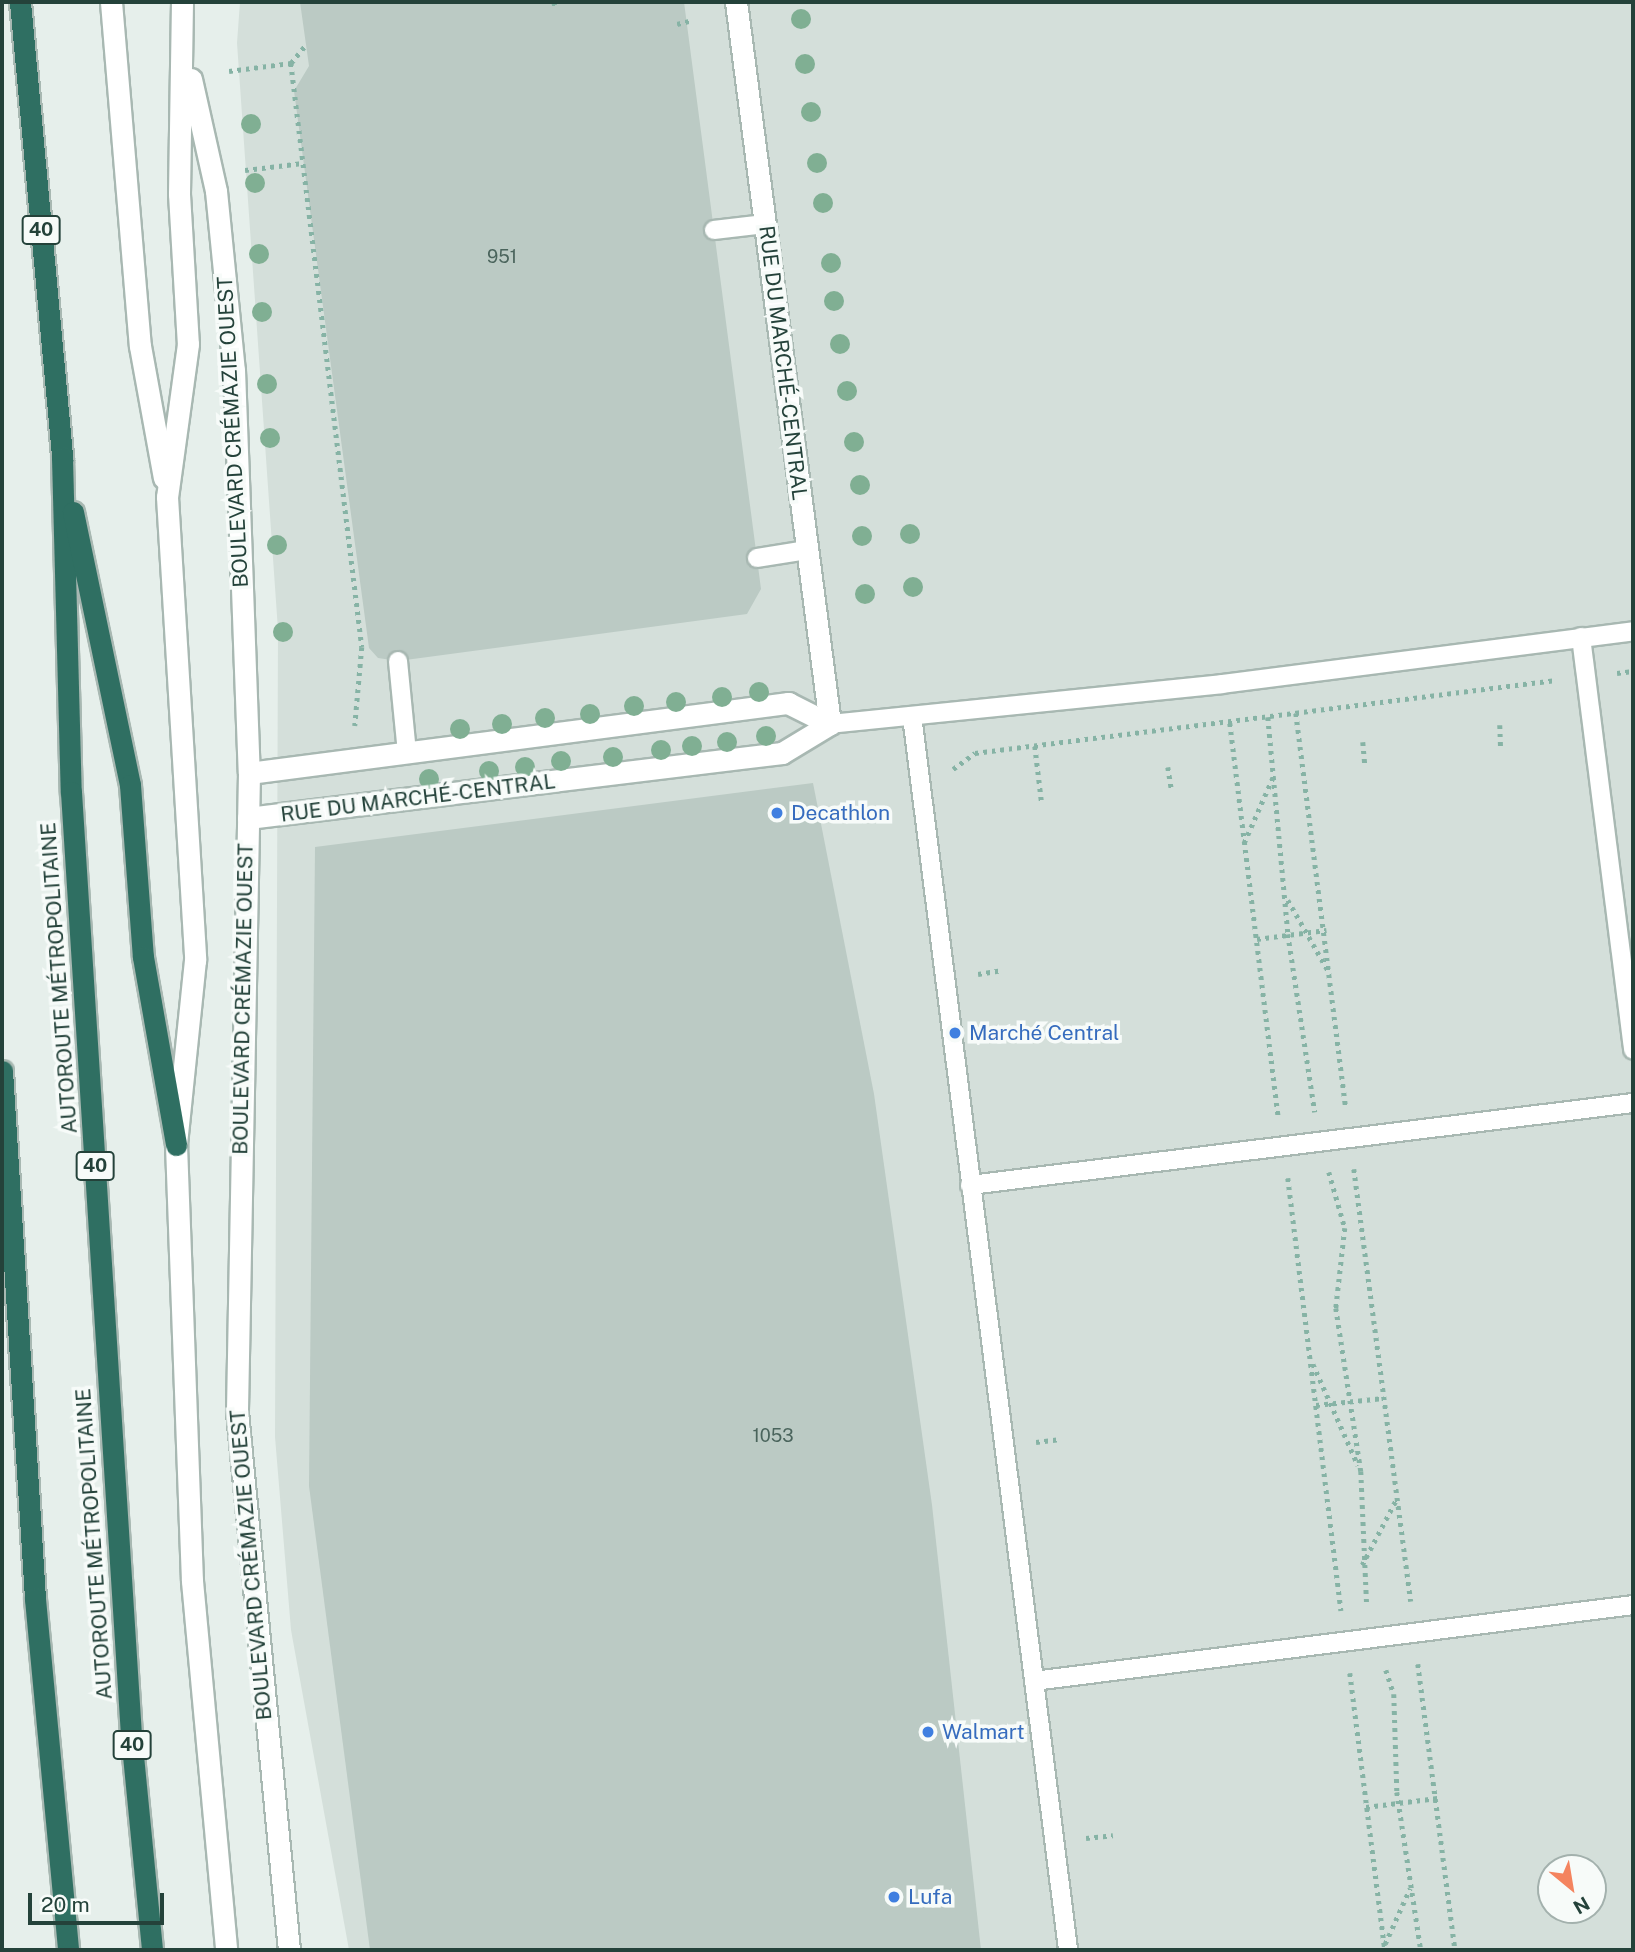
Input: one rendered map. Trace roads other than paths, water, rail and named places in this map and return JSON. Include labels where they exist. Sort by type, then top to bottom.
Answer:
[{"type":"highway","name":"AUTOROUTE MÉTROPOLITAINE","points":[[20,2],[62,458],[71,792],[131,1735],[152,1950]]},
{"type":"highway","points":[[62,458],[130,785],[143,957],[176,1145]]},
{"type":"highway","points":[[2,1071],[34,1586],[68,1950]]},
{"type":"street","points":[[111,2],[140,346],[167,497]]},
{"type":"street","name":"BOULEVARD CRÉMAZIE OUEST","points":[[182,2],[184,50],[179,194],[188,344],[167,497],[195,960],[176,1145],[192,1581],[226,1950]]},
{"type":"street","name":"RUE DU MARCHÉ-CENTRAL","points":[[248,818],[782,753],[830,724],[736,2]]},
{"type":"street","name":"BOULEVARD CRÉMAZIE OUEST","points":[[184,50],[216,191],[234,370],[248,773],[237,1412],[289,1950]]},
{"type":"street","points":[[248,773],[788,704],[830,724]]},
{"type":"lane","points":[[714,230],[765,225]]},
{"type":"lane","points":[[757,558],[807,550]]},
{"type":"lane","points":[[830,724],[1633,631]]},
{"type":"lane","points":[[1581,636],[1633,1050]]},
{"type":"lane","points":[[398,661],[407,752]]},
{"type":"lane","points":[[912,716],[1068,1950]]},
{"type":"lane","points":[[970,1185],[1633,1103]]},
{"type":"lane","points":[[1034,1681],[1633,1605]]},
{"type":"place","name":"Decathlon","points":[[777,813]]},
{"type":"place","name":"Marché Central","points":[[955,1033]]},
{"type":"place","name":"Walmart","points":[[928,1732]]},
{"type":"place","name":"Lufa","points":[[894,1897]]}]
